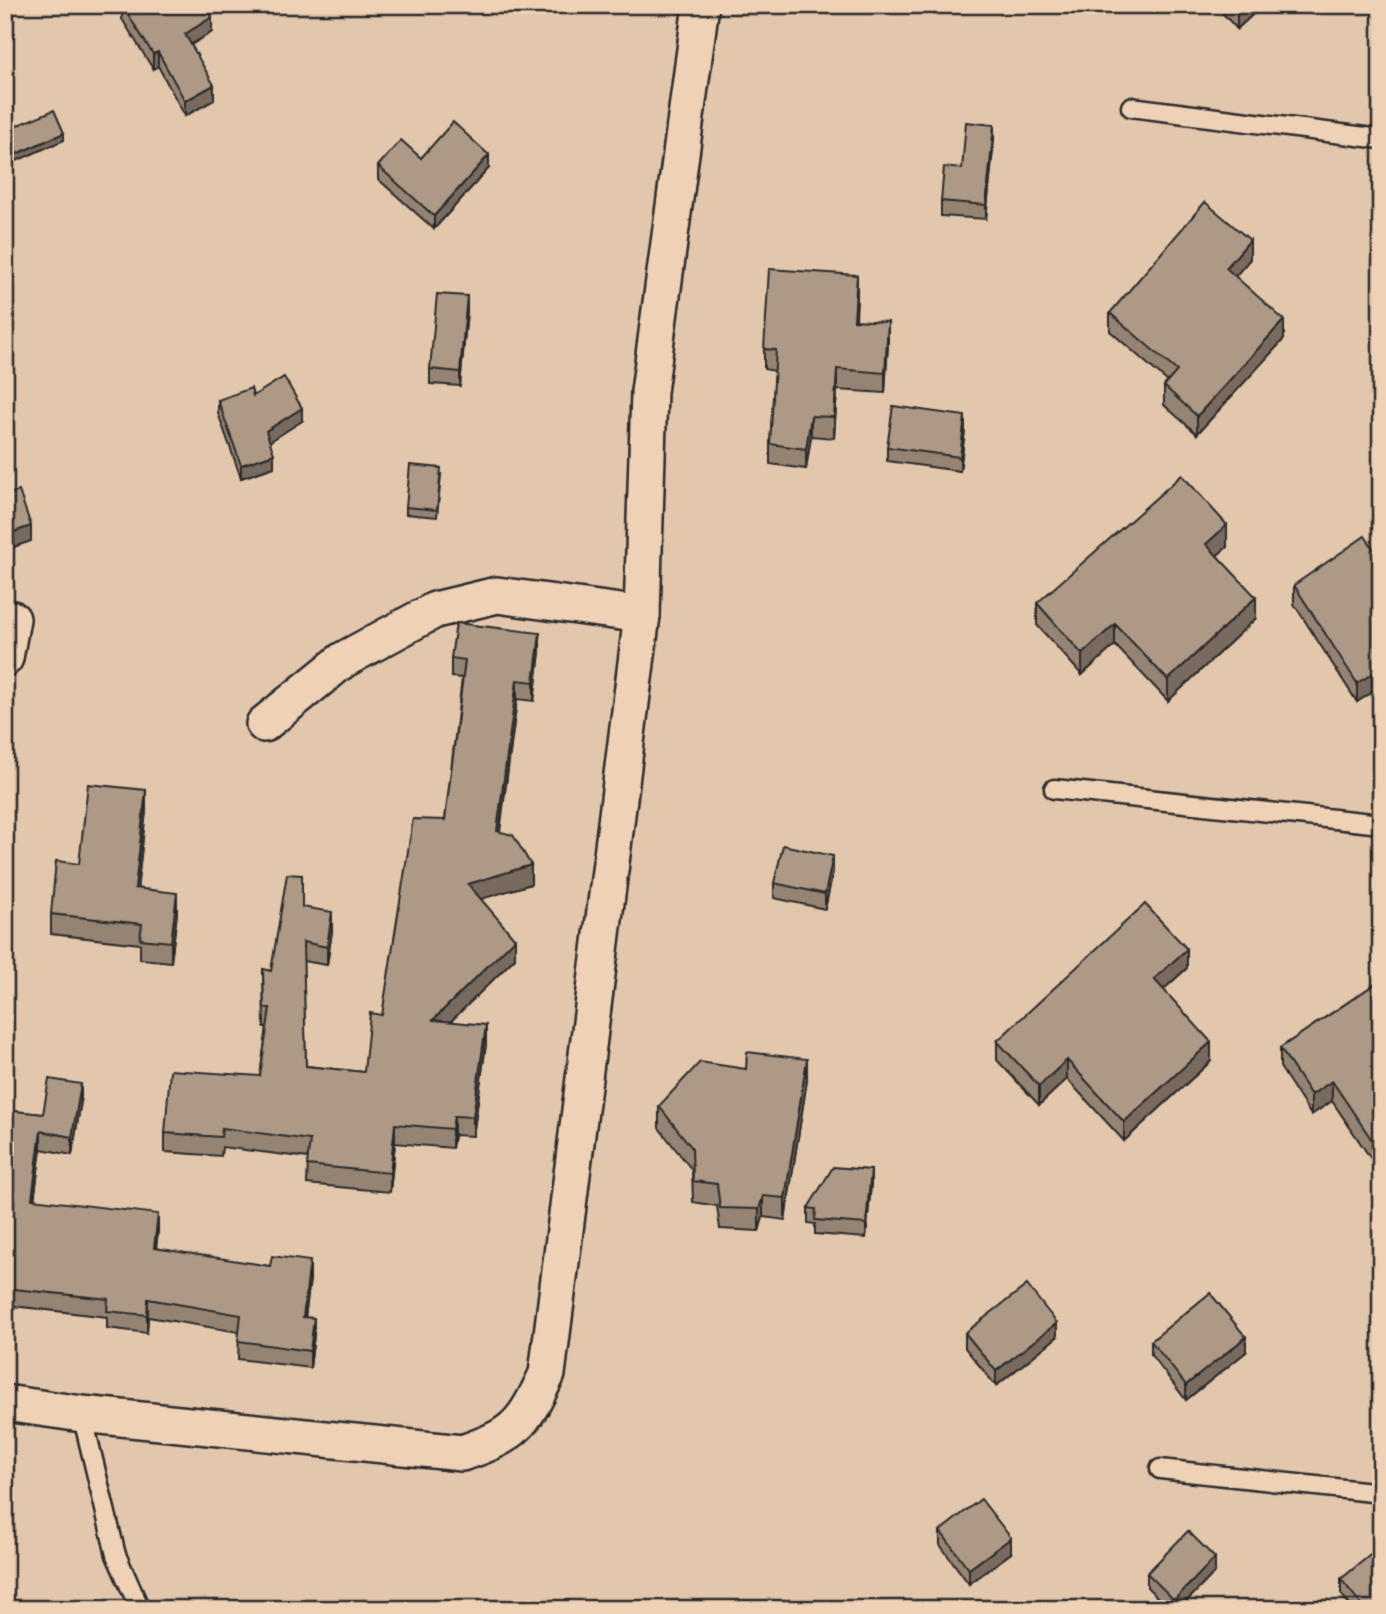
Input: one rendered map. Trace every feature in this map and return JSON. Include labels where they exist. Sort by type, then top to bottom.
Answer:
[{"type":"street","points":[[5,1403],[82,1415],[462,1452],[499,1441],[527,1417],[547,1374],[642,615],[649,392],[701,5]]},
{"type":"street","points":[[264,724],[343,660],[435,610],[497,595],[642,615]]},
{"type":"street","points":[[5,658],[12,619]]},
{"type":"lane","points":[[1131,107],[1381,139]]},
{"type":"lane","points":[[1054,789],[1381,824]]},
{"type":"lane","points":[[82,1415],[116,1555],[140,1609]]},
{"type":"lane","points":[[1160,1469],[1381,1493]]},
{"type":"building","points":[[122,5],[204,5],[212,17],[185,34],[214,85],[185,101],[158,52],[153,54]]},
{"type":"building","points":[[54,110],[64,133],[5,159],[5,128],[6,130]]},
{"type":"building","points":[[453,122],[489,155],[434,216],[378,166],[401,140],[421,158]]},
{"type":"building","points":[[966,122],[994,125],[986,205],[941,201],[944,167],[962,169]]},
{"type":"building","points":[[1205,202],[1250,240],[1226,268],[1284,320],[1197,416],[1164,386],[1177,371],[1110,313]]},
{"type":"building","points":[[769,269],[857,275],[854,320],[888,322],[885,373],[837,369],[834,417],[811,416],[806,449],[770,444],[776,350],[764,349]]},
{"type":"building","points":[[437,294],[467,296],[460,372],[430,369]]},
{"type":"building","points":[[284,377],[302,408],[266,431],[274,454],[241,465],[218,400],[251,388],[253,396]]},
{"type":"building","points":[[893,406],[965,416],[960,457],[887,447]]},
{"type":"building","points":[[410,465],[441,468],[437,510],[406,507]]},
{"type":"building","points":[[1182,475],[1227,525],[1206,544],[1256,597],[1168,680],[1115,624],[1082,654],[1037,603]]},
{"type":"building","points":[[19,491],[31,526],[5,535],[5,495]]},
{"type":"building","points":[[1365,536],[1381,560],[1381,685],[1372,674],[1357,683],[1294,585]]},
{"type":"building","points":[[456,623],[540,633],[534,682],[517,680],[497,831],[513,835],[531,865],[468,884],[515,939],[433,1020],[486,1025],[473,1117],[454,1116],[452,1129],[395,1124],[390,1173],[307,1165],[310,1140],[222,1128],[221,1137],[165,1133],[170,1070],[260,1076],[270,1008],[264,1008],[263,969],[271,971],[287,874],[302,875],[302,907],[332,912],[327,947],[303,942],[306,1066],[364,1072],[370,1013],[382,1015],[413,819],[445,820],[465,660],[451,658]]},
{"type":"building","points":[[88,784],[146,790],[135,888],[177,893],[171,942],[140,939],[142,924],[51,914],[56,861],[79,864]]},
{"type":"building","points":[[783,845],[833,856],[825,894],[774,883]]},
{"type":"building","points":[[1145,904],[1187,949],[1154,979],[1211,1042],[1124,1122],[1067,1060],[1039,1086],[997,1041]]},
{"type":"building","points":[[1381,980],[1380,1152],[1332,1081],[1311,1095],[1280,1048]]},
{"type":"building","points":[[747,1052],[807,1059],[785,1198],[763,1196],[759,1209],[720,1208],[717,1184],[693,1181],[692,1148],[659,1106],[700,1062],[746,1069]]},
{"type":"building","points":[[49,1079],[81,1084],[72,1137],[41,1131],[32,1199],[158,1214],[154,1248],[270,1266],[272,1256],[310,1261],[303,1317],[314,1318],[310,1351],[238,1341],[241,1315],[148,1299],[147,1315],[107,1311],[108,1299],[5,1288],[5,1110],[43,1114]]},
{"type":"building","points":[[833,1167],[871,1170],[866,1224],[815,1220],[816,1209],[808,1208]]},
{"type":"building","points":[[1027,1285],[1057,1323],[996,1371],[965,1333]]},
{"type":"building","points":[[1210,1293],[1246,1337],[1186,1385],[1151,1341]]},
{"type":"building","points":[[981,1499],[1011,1538],[969,1569],[940,1531]]},
{"type":"building","points":[[1188,1531],[1215,1558],[1174,1600],[1147,1573]]},
{"type":"building","points":[[1381,1546],[1381,1609],[1365,1609],[1341,1579]]}]
